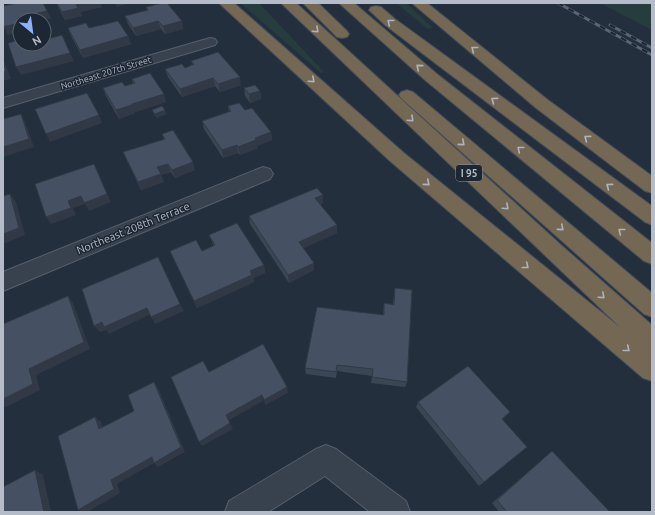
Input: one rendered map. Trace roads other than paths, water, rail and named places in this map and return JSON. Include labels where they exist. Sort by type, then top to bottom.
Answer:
[{"type":"highway","points":[[226,3],[397,157],[652,369]]},
{"type":"highway","name":"I 95","points":[[288,3],[547,246],[652,341]]},
{"type":"highway","points":[[310,3],[381,73],[652,307]]},
{"type":"highway","points":[[346,3],[431,77],[652,255]]},
{"type":"highway","points":[[368,3],[390,22],[652,217]]},
{"type":"highway","points":[[419,3],[523,90],[652,186]]},
{"type":"street","name":"Northeast 207th Street","points":[[3,103],[210,42]]},
{"type":"street","name":"Northeast 208th Terrace","points":[[3,282],[264,174]]},
{"type":"street","points":[[240,512],[326,459],[395,512]]},
{"type":"railway","points":[[558,3],[652,55]]},
{"type":"railway","points":[[610,25],[652,48]]}]
